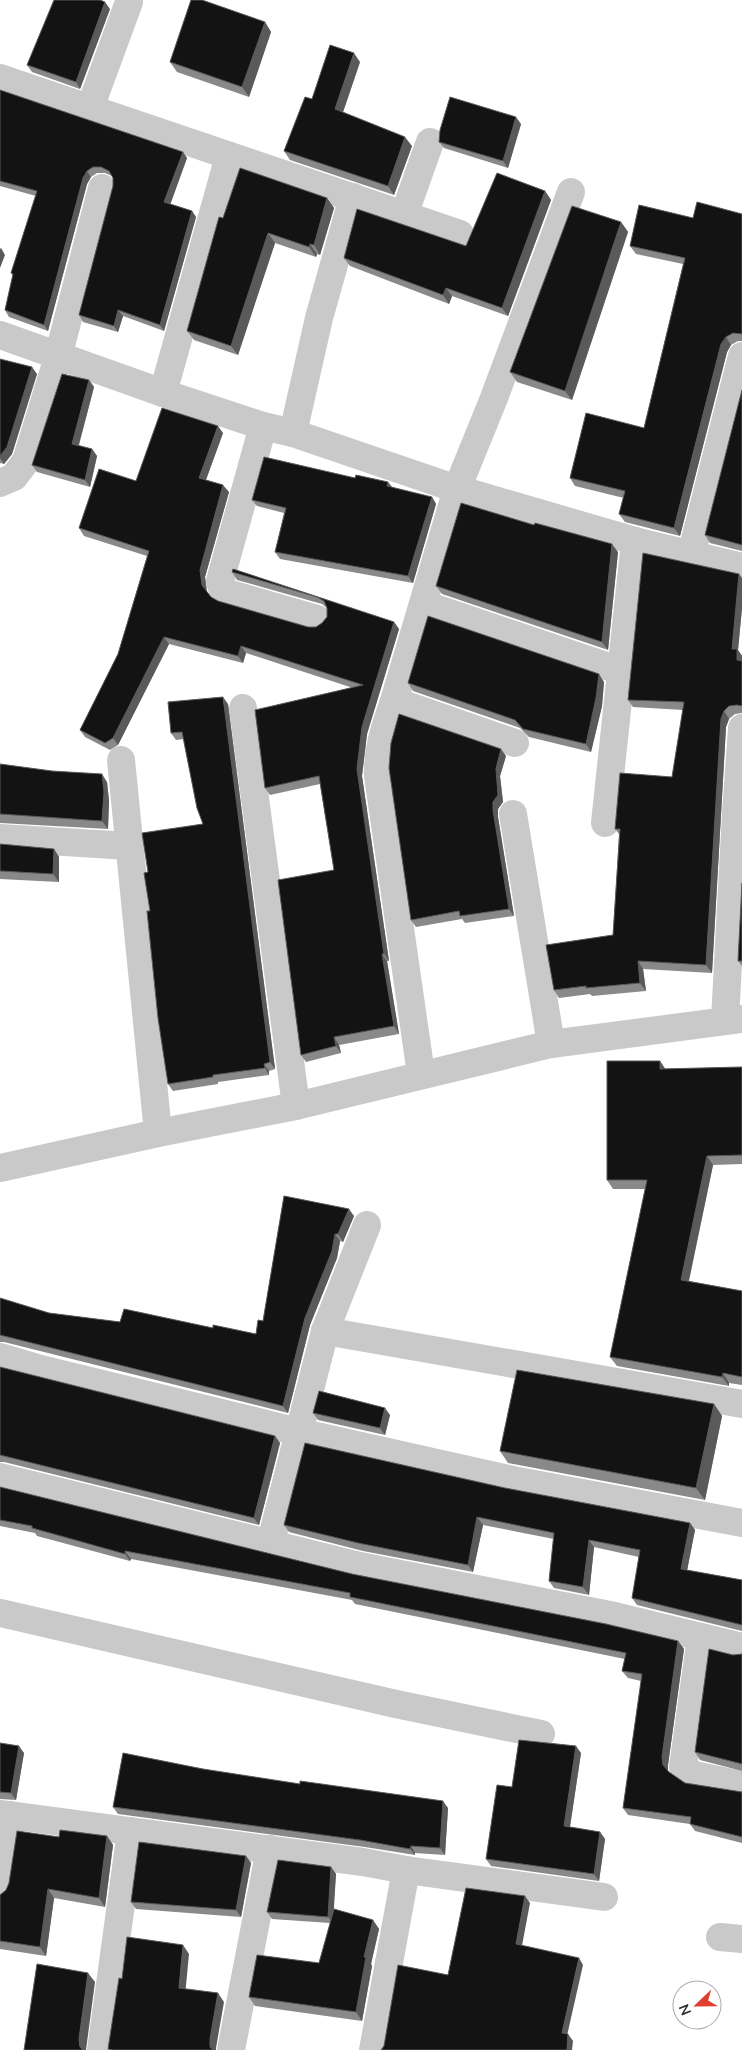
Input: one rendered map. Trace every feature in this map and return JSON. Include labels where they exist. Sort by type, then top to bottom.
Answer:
[{"type":"street","points":[[90,108],[128,2]]},
{"type":"street","points":[[0,78],[460,234]]},
{"type":"street","points":[[404,215],[430,142]]},
{"type":"street","points":[[163,393],[228,156]]},
{"type":"street","points":[[0,483],[14,477],[26,461],[58,357],[102,188]]},
{"type":"street","points":[[421,1074],[377,758],[382,733],[394,701],[457,489],[494,398],[571,192]]},
{"type":"street","points":[[293,433],[319,318],[352,197]]},
{"type":"street","points":[[0,334],[58,357],[163,393],[263,426],[293,433],[457,489],[635,541],[742,567]]},
{"type":"street","points":[[690,555],[742,356]]},
{"type":"street","points":[[263,426],[220,581],[222,588],[227,593],[316,619]]},
{"type":"street","points":[[605,823],[635,541]]},
{"type":"street","points":[[423,604],[621,671]]},
{"type":"street","points":[[394,701],[515,743]]},
{"type":"street","points":[[243,708],[296,1106]]},
{"type":"street","points":[[0,1168],[158,1132],[296,1106],[421,1074],[551,1044],[734,1020],[742,728]]},
{"type":"street","points":[[121,760],[158,1132]]},
{"type":"street","points":[[513,814],[551,1044]]},
{"type":"street","points":[[0,838],[129,846]]},
{"type":"street","points":[[270,1545],[325,1331],[366,1225]]},
{"type":"street","points":[[325,1331],[742,1404]]},
{"type":"street","points":[[0,1357],[36,1368],[299,1432],[513,1480],[742,1523]]},
{"type":"street","points":[[0,1478],[360,1566],[615,1616],[742,1647]]},
{"type":"street","points":[[0,1613],[396,1704],[541,1734]]},
{"type":"street","points":[[701,1637],[683,1767],[694,1775],[742,1785]]},
{"type":"street","points":[[0,1889],[5,1814],[363,1862],[406,1870],[604,1897]]},
{"type":"street","points":[[101,2050],[131,1831]]},
{"type":"street","points":[[232,2050],[270,1850]]},
{"type":"street","points":[[374,2050],[406,1870]]},
{"type":"building","points":[[54,0],[100,0],[105,2],[76,82],[27,65]]},
{"type":"building","points":[[191,0],[202,0],[265,22],[242,87],[170,62]]},
{"type":"building","points":[[330,45],[354,53],[335,109],[405,137],[388,186],[284,151],[305,97],[312,99]]},
{"type":"building","points":[[0,90],[183,152],[164,202],[192,211],[160,325],[118,310],[114,326],[79,315],[113,186],[113,178],[109,171],[101,167],[93,167],[87,171],[83,178],[44,325],[5,310],[13,274],[11,273],[37,191],[0,181]]},
{"type":"building","points":[[450,97],[516,117],[503,161],[439,142],[440,130]]},
{"type":"building","points":[[240,168],[327,198],[314,245],[310,244],[309,247],[268,233],[231,346],[187,331],[219,217],[223,218]]},
{"type":"building","points":[[497,173],[545,191],[502,308],[446,288],[443,295],[344,258],[357,209],[466,246]]},
{"type":"building","points":[[697,202],[742,214],[742,334],[733,333],[726,337],[721,344],[674,528],[619,514],[625,491],[570,478],[586,413],[644,428],[685,258],[630,246],[639,205],[693,218]]},
{"type":"building","points":[[572,206],[621,222],[565,391],[510,372]]},
{"type":"building","points":[[0,359],[32,367],[7,447],[0,456]]},
{"type":"building","points":[[62,374],[89,380],[72,444],[92,449],[85,480],[32,465]]},
{"type":"building","points":[[742,390],[742,545],[705,535]]},
{"type":"building","points":[[162,408],[218,426],[199,478],[223,485],[200,570],[202,585],[211,597],[218,601],[308,627],[316,627],[327,617],[327,608],[324,601],[317,597],[232,572],[233,569],[394,622],[362,727],[357,769],[384,954],[382,954],[394,1026],[334,1037],[336,1046],[301,1055],[278,880],[334,870],[319,776],[265,788],[255,710],[363,685],[241,646],[238,656],[164,637],[113,738],[105,743],[80,730],[118,654],[149,551],[79,528],[99,469],[136,481]]},
{"type":"building","points":[[264,457],[355,478],[356,475],[388,482],[387,486],[432,497],[408,576],[275,552],[286,508],[252,500]]},
{"type":"building","points":[[461,503],[534,525],[535,523],[612,544],[602,642],[436,586]]},
{"type":"building","points":[[643,553],[739,574],[732,649],[737,649],[737,660],[742,661],[742,706],[729,706],[724,711],[721,719],[706,965],[638,961],[640,983],[554,990],[546,945],[613,935],[620,829],[615,829],[620,773],[672,777],[684,702],[628,700]]},
{"type":"building","points":[[428,616],[599,674],[586,744],[523,729],[515,720],[408,683]]},
{"type":"building","points":[[223,697],[270,1062],[264,1064],[265,1068],[213,1075],[213,1077],[168,1084],[158,1018],[147,911],[150,911],[144,873],[148,872],[142,833],[203,824],[197,808],[182,732],[171,733],[168,702]]},
{"type":"building","points":[[399,714],[501,749],[496,769],[498,795],[493,802],[493,810],[509,909],[460,916],[459,911],[411,920],[389,768],[391,743]]},
{"type":"building","points":[[0,764],[52,771],[102,774],[104,792],[102,821],[0,814]]},
{"type":"building","points":[[0,844],[54,849],[53,874],[0,871]]},
{"type":"building","points":[[742,883],[742,961],[738,961]]},
{"type":"building","points":[[607,1061],[660,1061],[660,1069],[742,1067],[742,1155],[707,1156],[681,1280],[742,1291],[742,1377],[723,1373],[722,1377],[610,1357],[647,1180],[607,1180]]},
{"type":"building","points":[[284,1196],[349,1209],[338,1234],[335,1234],[332,1251],[305,1318],[283,1406],[0,1335],[0,1298],[49,1313],[120,1322],[124,1309],[213,1328],[213,1325],[256,1334],[258,1320],[263,1321]]},
{"type":"building","points":[[0,1367],[275,1436],[254,1518],[0,1455]]},
{"type":"building","points":[[517,1370],[714,1404],[696,1488],[500,1451]]},
{"type":"building","points":[[319,1391],[385,1408],[380,1428],[313,1413]]},
{"type":"building","points":[[305,1443],[505,1488],[690,1523],[681,1569],[742,1580],[742,1625],[632,1598],[640,1550],[589,1540],[583,1587],[549,1581],[554,1533],[477,1517],[468,1565],[358,1543],[284,1525]]},
{"type":"building","points":[[0,1487],[352,1574],[606,1624],[678,1641],[662,1757],[663,1765],[669,1772],[685,1783],[742,1792],[742,1837],[690,1824],[691,1817],[623,1808],[642,1674],[622,1671],[626,1653],[350,1597],[350,1593],[125,1551],[125,1554],[32,1528],[32,1526],[0,1520]]},
{"type":"building","points":[[709,1649],[733,1655],[742,1654],[742,1764],[695,1752]]},
{"type":"building","points":[[519,1740],[576,1746],[564,1826],[600,1832],[594,1874],[486,1859],[497,1785],[512,1787]]},
{"type":"building","points":[[0,1743],[19,1746],[11,1793],[0,1792]]},
{"type":"building","points":[[123,1753],[203,1769],[300,1784],[300,1781],[443,1801],[440,1848],[411,1846],[410,1849],[360,1840],[113,1807]]},
{"type":"building","points":[[60,1830],[107,1836],[99,1898],[48,1889],[40,1947],[0,1941],[0,1895],[6,1890],[9,1883],[17,1831],[59,1837]]},
{"type":"building","points":[[139,1842],[246,1856],[236,1910],[131,1902]]},
{"type":"building","points":[[278,1860],[331,1867],[328,1917],[267,1912]]},
{"type":"building","points":[[466,1888],[525,1896],[516,1944],[579,1958],[562,2033],[568,2034],[567,2050],[381,2050],[384,2046],[398,1965],[448,1975]]},
{"type":"building","points":[[334,1909],[373,1920],[364,1957],[366,1957],[356,2012],[249,1997],[257,1955],[319,1963]]},
{"type":"building","points":[[127,1937],[183,1945],[179,1988],[218,1993],[210,2039],[210,2047],[213,2050],[108,2049],[119,1978],[122,1979]]},
{"type":"building","points":[[37,1964],[88,1973],[79,2039],[80,2047],[83,2050],[24,2050]]}]
